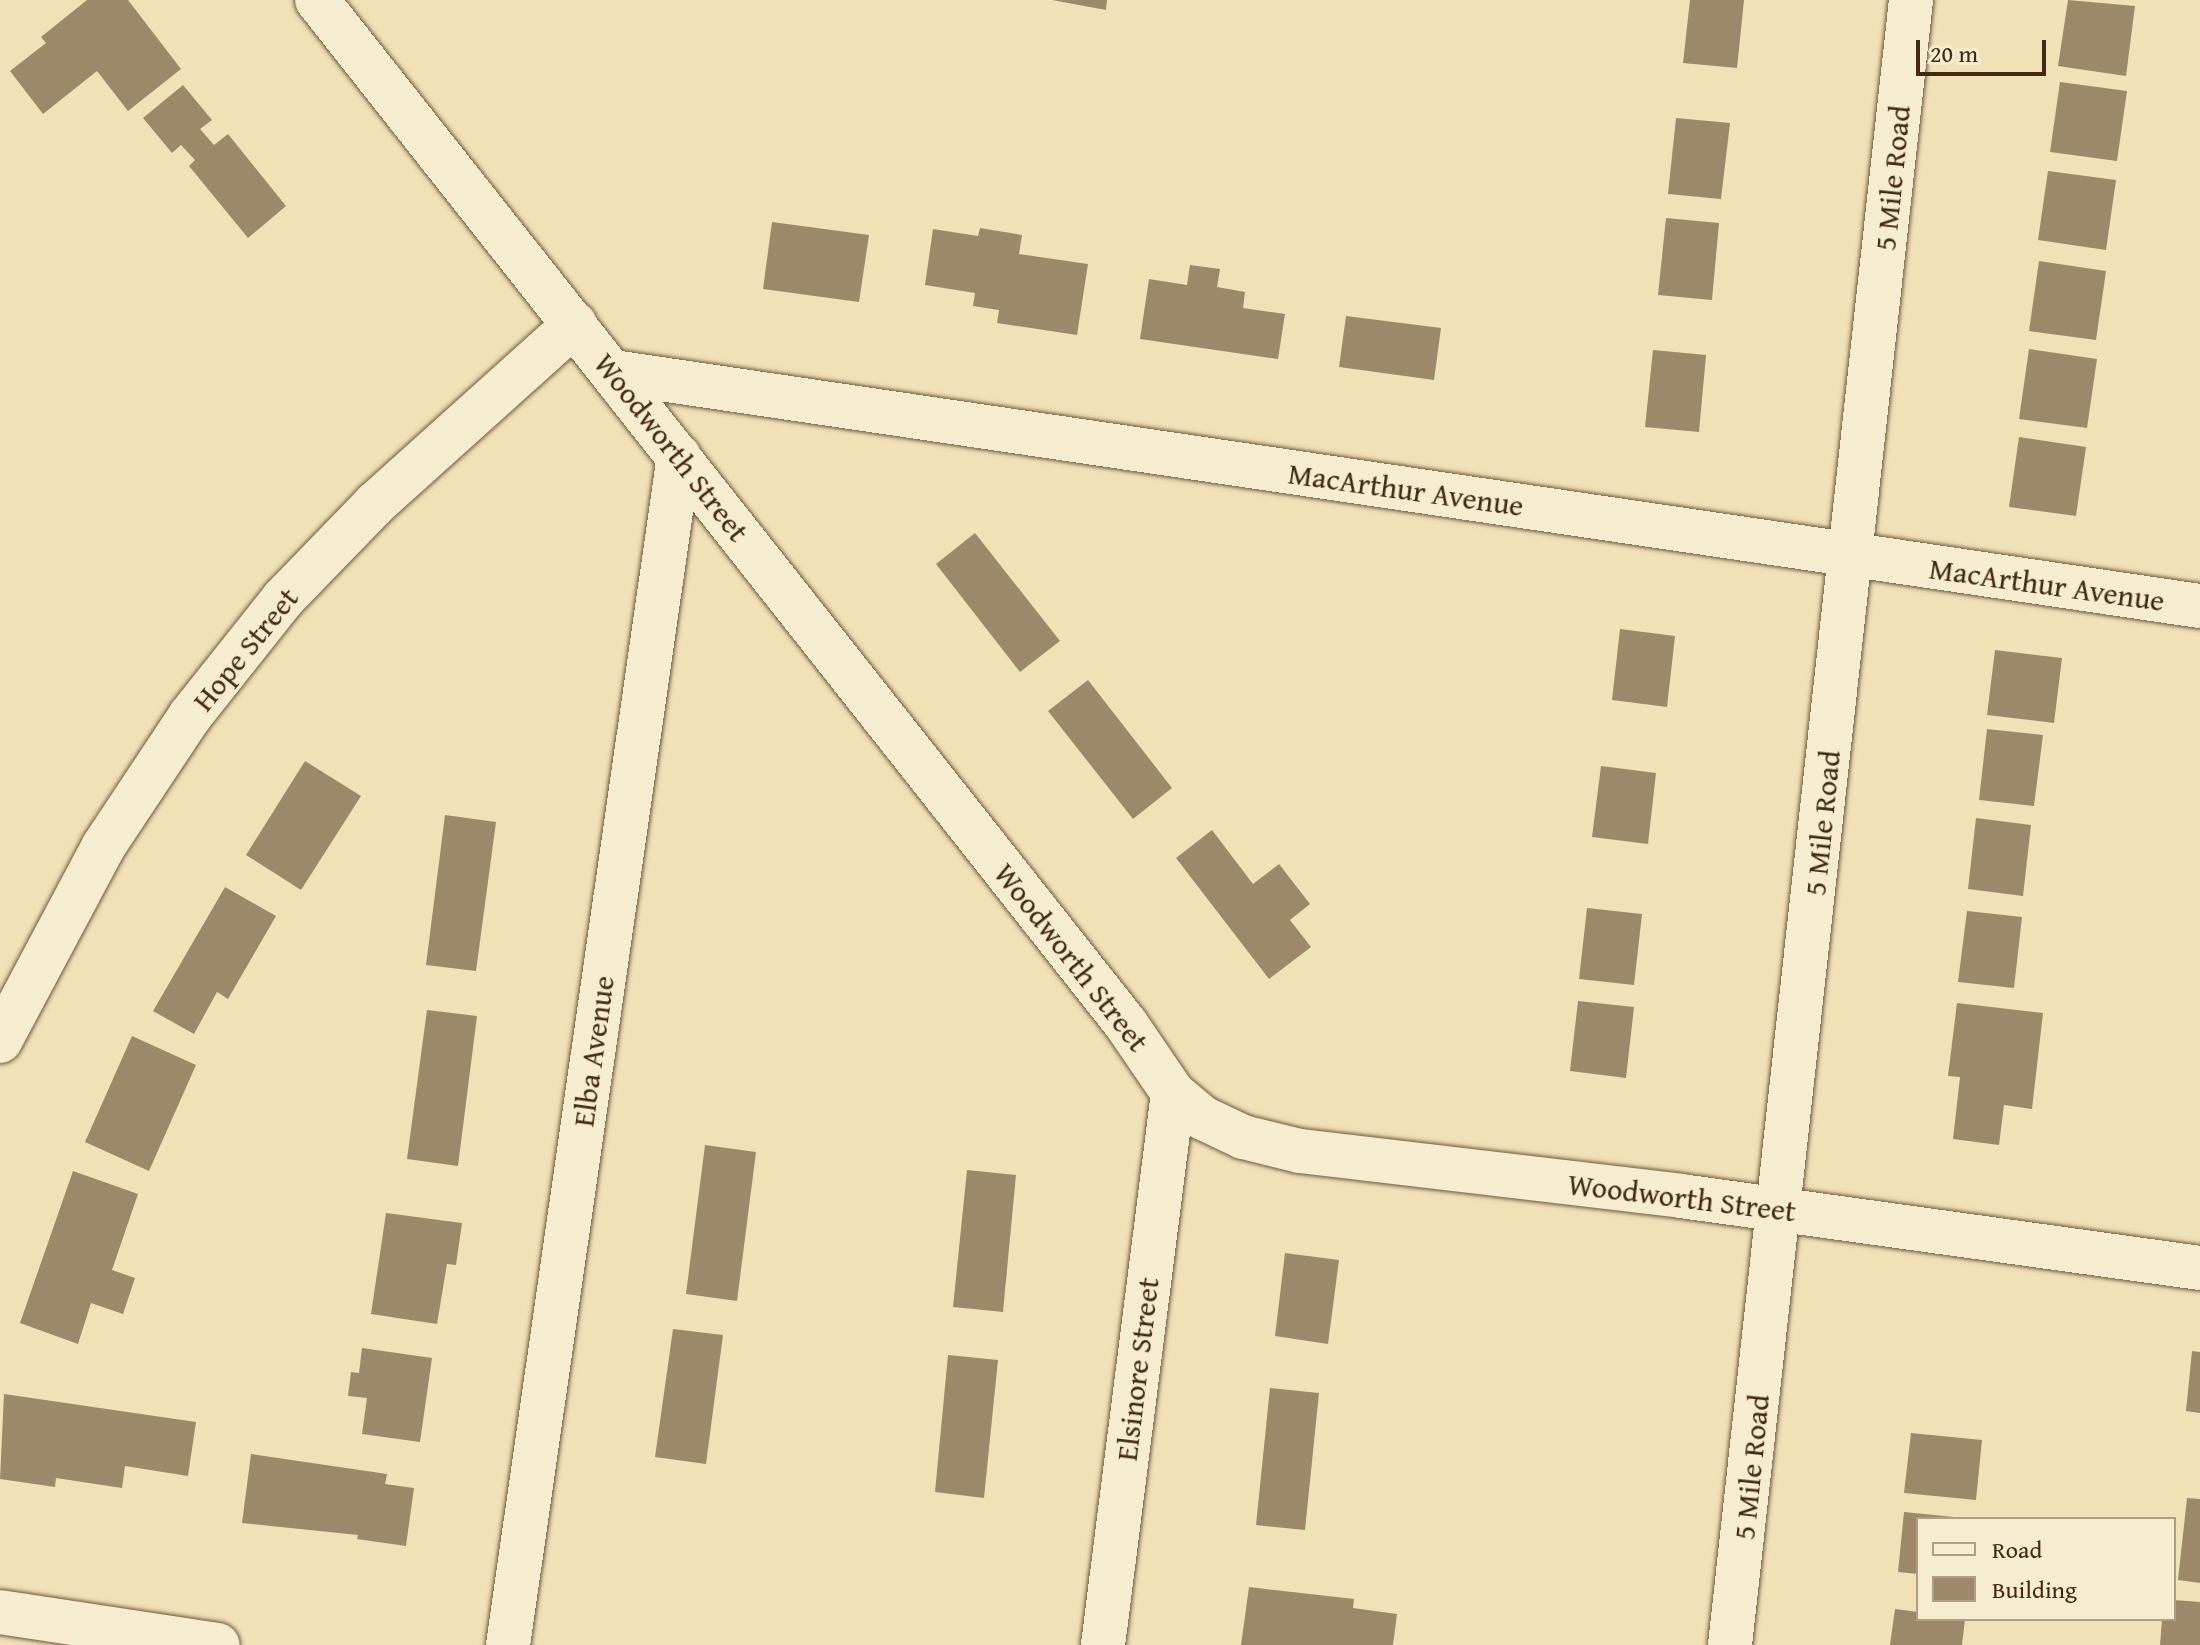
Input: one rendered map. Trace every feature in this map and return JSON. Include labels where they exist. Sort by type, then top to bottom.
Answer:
[{"type":"street","name":"Woodworth Street","points":[[317,0],[1126,1024],[1173,1093],[1203,1118],[1243,1137],[1300,1151],[2200,1268]]},
{"type":"street","name":"5 Mile Road","points":[[1730,1645],[1911,0]]},
{"type":"street","name":"Hope Street","points":[[0,1041],[103,847],[190,716],[283,599],[375,504],[575,324]]},
{"type":"street","name":"MacArthur Avenue","points":[[613,372],[2200,606]]},
{"type":"street","name":"Elba Avenue","points":[[508,1645],[679,456]]},
{"type":"street","name":"Elsinore Street","points":[[1103,1645],[1173,1093]]},
{"type":"street","points":[[0,1612],[218,1645]]},
{"type":"building","points":[[87,0],[128,0],[181,69],[128,111],[97,71],[43,114],[10,71],[46,43],[41,37]]},
{"type":"building","points":[[1052,0],[1107,0],[1106,10]]},
{"type":"building","points":[[1690,0],[1744,0],[1737,68],[1683,63]]},
{"type":"building","points":[[2068,0],[2135,6],[2126,76],[2058,66]]},
{"type":"building","points":[[2060,82],[2127,91],[2117,161],[2050,152]]},
{"type":"building","points":[[183,85],[212,120],[200,129],[214,145],[228,134],[286,206],[248,238],[189,166],[195,160],[181,145],[172,153],[143,118]]},
{"type":"building","points":[[1676,118],[1730,123],[1721,199],[1668,194]]},
{"type":"building","points":[[2048,171],[2116,180],[2106,250],[2038,240]]},
{"type":"building","points":[[1666,218],[1719,223],[1712,300],[1658,295]]},
{"type":"building","points":[[772,222],[869,235],[859,302],[763,289]]},
{"type":"building","points":[[980,228],[1022,235],[1019,254],[1088,264],[1077,335],[997,323],[999,310],[973,306],[975,293],[925,285],[933,229],[978,236]]},
{"type":"building","points":[[2039,261],[2106,271],[2096,340],[2029,331]]},
{"type":"building","points":[[1190,265],[1220,269],[1217,287],[1245,292],[1243,308],[1285,314],[1278,359],[1140,339],[1149,279],[1187,285]]},
{"type":"building","points":[[1346,316],[1441,328],[1434,380],[1339,367]]},
{"type":"building","points":[[2029,349],[2097,359],[2087,428],[2019,419]]},
{"type":"building","points":[[1653,350],[1706,355],[1699,432],[1645,427]]},
{"type":"building","points":[[2019,437],[2086,447],[2076,516],[2009,507]]},
{"type":"building","points":[[975,533],[1060,641],[1020,672],[936,564]]},
{"type":"building","points":[[1620,629],[1675,636],[1667,707],[1612,700]]},
{"type":"building","points":[[1995,650],[2062,658],[2054,723],[1987,715]]},
{"type":"building","points":[[1088,680],[1172,788],[1133,819],[1048,711]]},
{"type":"building","points":[[1987,729],[2043,735],[2034,806],[1979,800]]},
{"type":"building","points":[[305,761],[361,796],[301,890],[246,855]]},
{"type":"building","points":[[1601,766],[1656,773],[1648,844],[1592,837]]},
{"type":"building","points":[[445,815],[496,822],[476,971],[426,965]]},
{"type":"building","points":[[1976,818],[2031,825],[2023,896],[1968,889]]},
{"type":"building","points":[[1212,830],[1253,884],[1279,864],[1310,904],[1290,920],[1311,947],[1269,979],[1176,858]]},
{"type":"building","points":[[225,887],[276,916],[228,999],[217,992],[194,1034],[153,1011]]},
{"type":"building","points":[[1587,908],[1642,914],[1634,985],[1579,979]]},
{"type":"building","points":[[1967,911],[2022,917],[2014,988],[1958,982]]},
{"type":"building","points":[[1578,1001],[1634,1007],[1626,1078],[1570,1071]]},
{"type":"building","points":[[1957,1003],[2043,1013],[2032,1109],[2004,1105],[1999,1145],[1953,1139],[1960,1077],[1948,1076]]},
{"type":"building","points":[[427,1010],[477,1016],[458,1166],[407,1159]]},
{"type":"building","points":[[132,1036],[196,1065],[149,1171],[85,1142]]},
{"type":"building","points":[[705,1145],[756,1152],[737,1301],[686,1294]]},
{"type":"building","points":[[967,1170],[1016,1175],[1003,1312],[953,1307]]},
{"type":"building","points":[[73,1171],[138,1194],[112,1270],[135,1278],[123,1314],[91,1303],[78,1344],[20,1323]]},
{"type":"building","points":[[386,1213],[462,1223],[456,1265],[447,1264],[437,1324],[371,1314]]},
{"type":"building","points":[[1285,1253],[1339,1260],[1328,1344],[1275,1336]]},
{"type":"building","points":[[673,1329],[723,1335],[706,1464],[655,1457]]},
{"type":"building","points":[[362,1348],[432,1358],[420,1442],[362,1434],[367,1398],[348,1396],[351,1372],[359,1373]]},
{"type":"building","points":[[2192,1351],[2200,1352],[2200,1413],[2186,1411]]},
{"type":"building","points":[[948,1355],[998,1360],[984,1498],[935,1492]]},
{"type":"building","points":[[1270,1388],[1319,1393],[1305,1530],[1256,1525]]},
{"type":"building","points":[[4,1394],[196,1422],[188,1476],[125,1466],[122,1488],[56,1478],[55,1487],[0,1479]]},
{"type":"building","points":[[1911,1433],[1982,1440],[1976,1500],[1904,1493]]},
{"type":"building","points":[[251,1454],[387,1474],[385,1484],[414,1488],[406,1546],[357,1539],[358,1535],[242,1523]]},
{"type":"building","points":[[2187,1498],[2200,1499],[2200,1583],[2178,1580]]},
{"type":"building","points":[[1904,1512],[1954,1517],[1916,1517],[1916,1574],[1898,1572]]},
{"type":"building","points":[[1249,1587],[1354,1599],[1353,1608],[1397,1614],[1393,1645],[1241,1645]]},
{"type":"building","points":[[2176,1600],[2200,1602],[2200,1645],[2160,1645],[2162,1621],[2176,1621]]},
{"type":"building","points":[[1895,1609],[1916,1612],[1916,1621],[1965,1621],[1962,1645],[1890,1645]]}]
